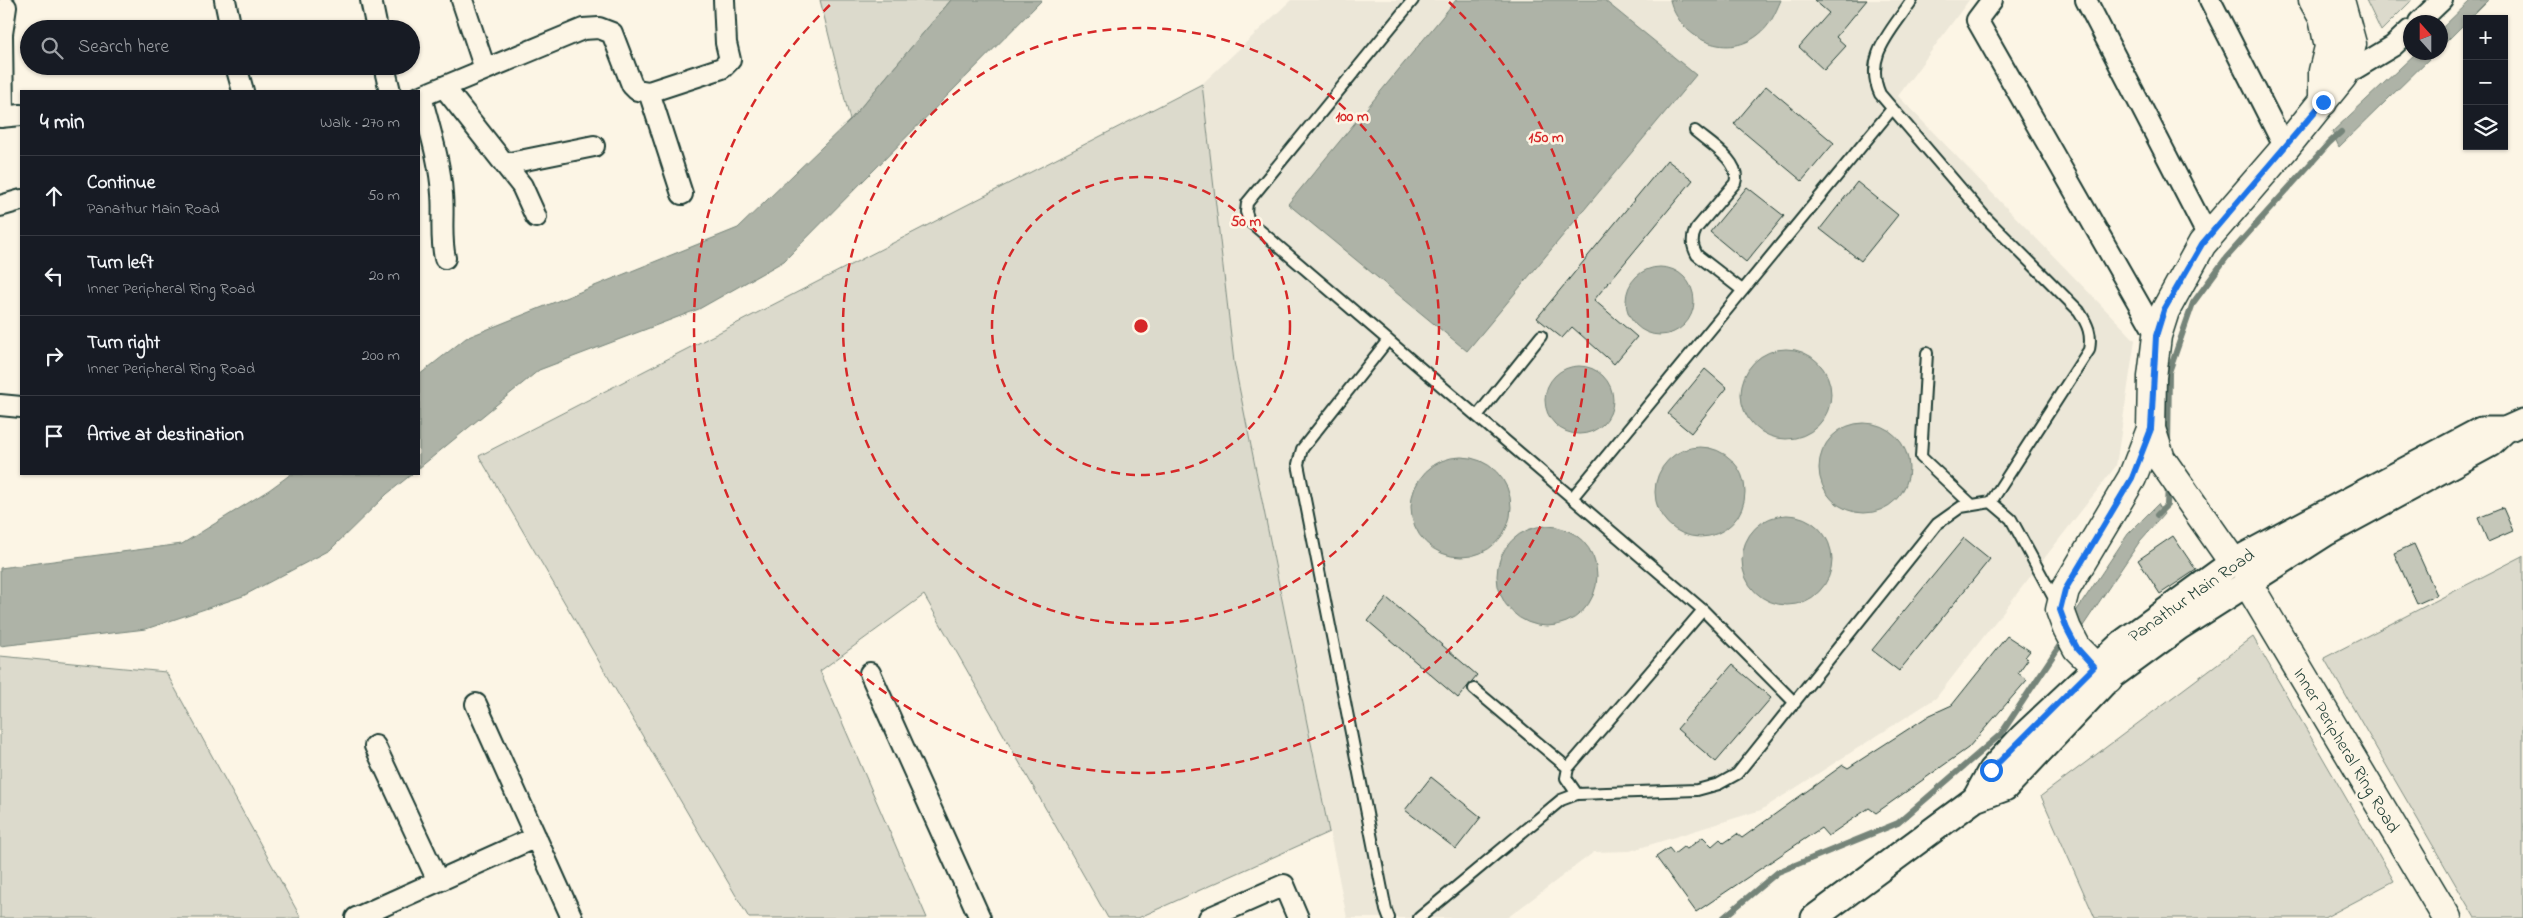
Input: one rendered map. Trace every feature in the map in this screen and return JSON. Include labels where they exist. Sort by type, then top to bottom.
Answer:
[{"type":"main road","points":[[2313,0],[2323,18],[2329,47],[2323,71],[2323,102]]},
{"type":"main road","name":"Inner Peripheral Ring Road","points":[[2081,647],[2065,590],[2132,478],[2151,429],[2156,336],[2164,310],[2208,236],[2285,148],[2343,76],[2352,44],[2340,0]]},
{"type":"main road","name":"Inner Peripheral Ring Road","points":[[2151,429],[2168,468],[2240,572],[2447,918]]},
{"type":"street","points":[[225,0],[229,20]]},
{"type":"street","points":[[370,0],[375,20]]},
{"type":"street","points":[[462,0],[485,69]]},
{"type":"street","points":[[445,258],[441,240],[443,195],[438,164],[420,96],[583,29],[600,28],[612,33],[632,85],[637,90],[648,92],[722,68],[730,60],[726,43],[724,0]]},
{"type":"street","points":[[1992,0],[1977,20],[2156,336]]},
{"type":"street","points":[[2086,0],[2208,236]]},
{"type":"street","points":[[2210,0],[2285,148]]},
{"type":"street","points":[[2426,15],[2442,0]]},
{"type":"street","points":[[6,8],[2,34],[8,116]]},
{"type":"street","points":[[2343,76],[2393,46],[2403,37]]},
{"type":"street","points":[[239,75],[243,90]]},
{"type":"street","points":[[386,75],[390,90]]},
{"type":"street","points":[[444,86],[522,186],[536,217]]},
{"type":"street","points":[[648,92],[682,194]]},
{"type":"street","points":[[506,164],[594,146]]},
{"type":"street","points":[[0,206],[20,200]]},
{"type":"street","points":[[0,405],[20,407]]},
{"type":"street","name":"Panathur Main Road","points":[[1814,918],[1975,799],[1991,770],[2081,647],[2122,643],[2481,430],[2514,426]]},
{"type":"street","points":[[870,673],[980,918]]},
{"type":"street","points":[[476,704],[572,918]]},
{"type":"street","points":[[375,746],[438,881]]},
{"type":"street","points":[[356,918],[536,837]]},
{"type":"street","points":[[1209,918],[1284,885],[1298,918]]},
{"type":"lane","points":[[1413,0],[1247,203],[1246,212],[1249,221],[1703,610],[1795,703]]},
{"type":"lane","points":[[1419,918],[1561,800],[1577,794],[1697,790],[1718,784],[1737,774],[1937,524],[1961,507],[1991,502],[2089,350],[2092,337],[2088,324],[2079,311],[1986,218],[1880,94],[1873,70],[1876,55],[1912,0]]},
{"type":"lane","points":[[1572,498],[1892,109]]},
{"type":"lane","points":[[1696,131],[1732,164],[1737,174],[1735,183],[1696,229],[1693,236],[1694,249],[1697,255],[1742,290]]},
{"type":"lane","points":[[1477,416],[1541,336]]},
{"type":"lane","points":[[1388,340],[1302,449],[1298,464],[1389,918]]},
{"type":"lane","points":[[1927,353],[1921,457],[1972,506]]},
{"type":"lane","points":[[1991,502],[2011,519],[2081,647]]},
{"type":"lane","points":[[1577,794],[1566,778],[1568,768],[1703,610]]},
{"type":"lane","points":[[1474,689],[1568,768]]},
{"type":"shaded area","points":[[820,0],[951,0],[850,120]]},
{"type":"shaded area","points":[[951,0],[1042,0],[784,261],[699,309],[539,370],[420,467],[420,374],[466,338],[738,228],[850,120]]},
{"type":"shaded area","points":[[1291,0],[1969,0],[1898,96],[2135,340],[2116,466],[1936,698],[1761,810],[1630,851],[1594,852],[1507,918],[1347,918],[1234,362],[1202,84]]},
{"type":"shaded area","points":[[1456,0],[1604,0],[1696,75],[1467,351],[1288,204]]},
{"type":"shaded area","points":[[1670,0],[1781,0],[1766,28],[1745,42],[1732,46],[1718,45],[1705,41],[1693,34],[1683,25],[1675,13]]},
{"type":"shaded area","points":[[2366,0],[2412,0],[2381,31]]},
{"type":"shaded area","points":[[2471,0],[2488,0],[2473,15],[2463,15],[2463,25],[2448,40],[2448,22]]},
{"type":"shaded area","points":[[2409,60],[2428,60],[2339,147],[2332,132]]},
{"type":"shaded area","points":[[1202,84],[1234,362],[1329,832],[1138,918],[1108,918],[924,595],[820,671],[927,918],[749,918],[479,456]]},
{"type":"shaded area","points":[[1653,267],[1667,267],[1679,272],[1689,282],[1694,294],[1694,308],[1689,320],[1679,330],[1667,335],[1653,335],[1641,330],[1631,320],[1626,308],[1626,294],[1631,282],[1641,272]]},
{"type":"shaded area","points":[[1786,349],[1803,352],[1818,362],[1828,377],[1831,394],[1828,411],[1818,426],[1803,436],[1786,439],[1769,436],[1754,426],[1744,411],[1741,394],[1744,377],[1754,362],[1769,352]]},
{"type":"shaded area","points":[[1572,366],[1586,366],[1598,371],[1608,381],[1613,393],[1613,407],[1608,419],[1598,429],[1586,434],[1572,434],[1560,429],[1550,419],[1545,407],[1545,393],[1550,381],[1560,371]]},
{"type":"shaded area","points":[[1864,423],[1881,426],[1896,436],[1906,451],[1909,468],[1906,485],[1896,500],[1881,510],[1864,513],[1847,510],[1832,500],[1822,485],[1819,468],[1822,451],[1832,436],[1847,426]]},
{"type":"shaded area","points":[[1700,447],[1717,450],[1732,460],[1742,475],[1745,492],[1742,509],[1732,524],[1717,534],[1700,537],[1683,534],[1668,524],[1658,509],[1655,492],[1658,475],[1668,460],[1683,450]]},
{"type":"shaded area","points":[[1461,457],[1471,458],[1489,465],[1503,479],[1510,497],[1510,517],[1503,535],[1489,549],[1471,556],[1461,557],[1451,556],[1433,549],[1419,535],[1412,517],[1411,507],[1412,497],[1419,479],[1433,465],[1451,458]]},
{"type":"shaded area","points":[[290,475],[411,475],[387,494],[330,550],[243,596],[146,629],[0,646],[0,568],[182,544]]},
{"type":"shaded area","points":[[2158,504],[2164,514],[2140,541],[2079,632],[2071,619],[2128,534]]},
{"type":"shaded area","points":[[1787,515],[1804,518],[1819,528],[1829,543],[1832,560],[1829,577],[1819,592],[1804,602],[1787,605],[1770,602],[1755,592],[1745,577],[1742,560],[1745,543],[1755,528],[1770,518]]},
{"type":"shaded area","points":[[1547,526],[1557,527],[1575,534],[1589,548],[1596,566],[1596,586],[1589,604],[1575,618],[1557,625],[1547,626],[1537,625],[1519,618],[1505,604],[1498,586],[1497,576],[1498,566],[1505,548],[1519,534],[1537,527]]},
{"type":"shaded area","points":[[2523,556],[2523,918],[2475,918],[2324,658]]},
{"type":"shaded area","points":[[2253,637],[2394,881],[2324,918],[2095,918],[2041,796]]},
{"type":"shaded area","points":[[0,656],[166,672],[301,918],[0,918]]},
{"type":"building","points":[[1814,0],[1867,0],[1836,37],[1846,46],[1824,70],[1799,47],[1829,13]]},
{"type":"building","points":[[1766,86],[1834,143],[1802,181],[1734,124]]},
{"type":"building","points":[[1667,160],[1693,180],[1594,300],[1637,337],[1614,364],[1572,327],[1562,338],[1537,318]]},
{"type":"building","points":[[1857,182],[1898,215],[1861,261],[1820,229]]},
{"type":"building","points":[[1747,187],[1784,216],[1746,262],[1710,232]]},
{"type":"building","points":[[1705,369],[1727,388],[1691,433],[1668,414]]},
{"type":"building","points":[[2503,508],[2513,531],[2488,542],[2478,518]]},
{"type":"building","points":[[2173,536],[2196,570],[2160,594],[2138,560]]},
{"type":"building","points":[[1964,538],[1990,559],[1899,671],[1872,650]]},
{"type":"building","points":[[2414,544],[2437,595],[2417,604],[2394,553]]},
{"type":"building","points":[[1387,598],[1477,675],[1458,698],[1368,621]]},
{"type":"building","points":[[2007,636],[2030,651],[2025,657],[2028,659],[2018,673],[2027,680],[1968,748],[1876,813],[1869,808],[1828,836],[1821,828],[1696,912],[1656,857],[1669,848],[1674,854],[1683,847],[1687,849],[1703,837],[1712,846],[1720,839],[1724,843],[1737,834],[1742,838],[1843,765],[1848,768],[1930,715],[1952,705]]},
{"type":"building","points":[[1732,665],[1771,698],[1716,762],[1677,729]]},
{"type":"building","points":[[1431,777],[1481,817],[1456,849],[1405,810]]},
{"type":"waterway","points":[[2168,445],[2169,372],[2193,303],[2226,258],[2341,132]]},
{"type":"waterway","points":[[2157,515],[2167,505],[2168,485]]},
{"type":"waterway","points":[[1723,918],[1778,872],[1898,823],[2001,734],[2064,639]]},
{"type":"route","points":[[1991,770],[2094,667],[2077,648],[2060,610],[2065,590],[2132,478],[2151,429],[2152,377],[2156,336],[2164,310],[2202,244],[2323,102]]}]
